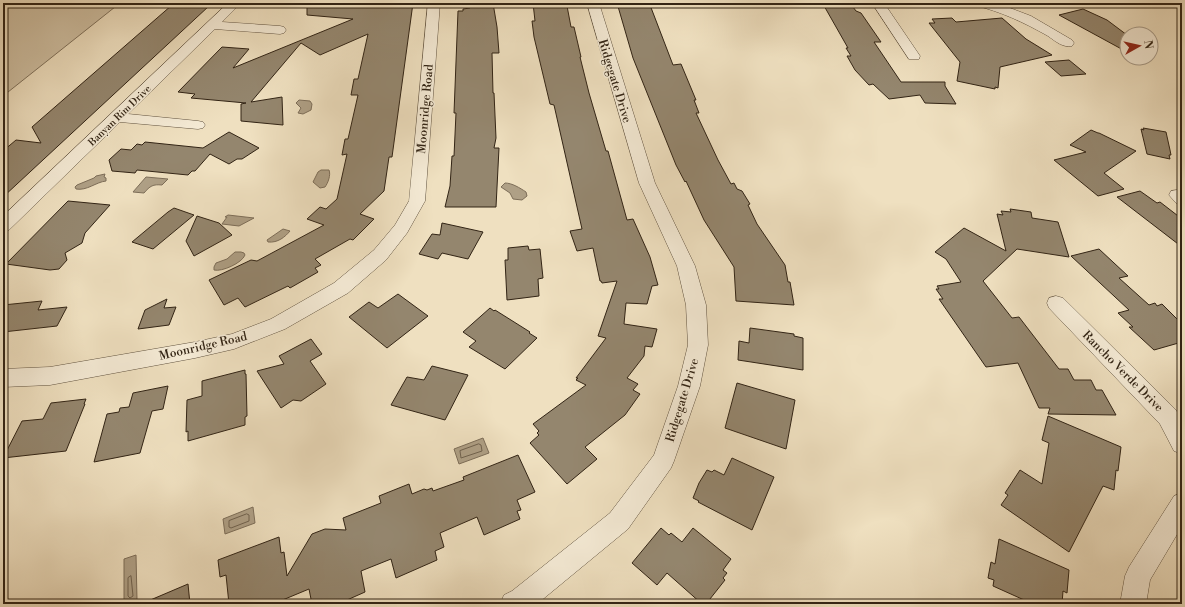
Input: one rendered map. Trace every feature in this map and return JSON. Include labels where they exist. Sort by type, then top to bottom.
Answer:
[{"type":"street","name":"Banyan Rim Drive","points":[[3,226],[211,25],[236,3]]},
{"type":"street","name":"Moonridge Road","points":[[3,378],[50,376],[195,350],[234,341],[278,324],[341,288],[380,255],[401,229],[417,201],[434,3]]},
{"type":"street","name":"Ridgegate Drive","points":[[512,604],[521,600],[619,521],[663,461],[689,386],[698,345],[696,305],[686,266],[647,183],[593,3]]},
{"type":"street","points":[[878,3],[914,56]]},
{"type":"street","points":[[978,3],[998,8],[1027,19],[1068,44]]},
{"type":"street","points":[[211,25],[280,30]]},
{"type":"street","points":[[117,117],[198,125]]},
{"type":"street","name":"Rancho Verde Drive","points":[[1056,303],[1168,417],[1182,444]]},
{"type":"street","points":[[1133,604],[1138,576],[1182,504]]},
{"type":"shaded area","points":[[3,3],[120,3],[3,96]]},
{"type":"water","points":[[299,100],[310,101],[312,104],[311,110],[303,114],[298,113],[301,108],[296,103]]},
{"type":"water","points":[[321,170],[329,170],[330,174],[325,187],[320,188],[313,182],[318,172]]},
{"type":"water","points":[[105,174],[104,177],[106,178],[106,181],[84,189],[76,189],[75,187],[96,176]]},
{"type":"water","points":[[146,177],[168,179],[162,185],[152,186],[144,193],[133,192]]},
{"type":"water","points":[[505,183],[521,189],[526,192],[527,196],[522,200],[513,199],[510,193],[501,187]]},
{"type":"water","points":[[228,215],[254,218],[239,226],[222,224],[227,217],[225,217]]},
{"type":"water","points":[[283,229],[290,231],[275,242],[268,242],[267,240]]},
{"type":"water","points":[[235,252],[241,252],[245,255],[240,261],[231,266],[222,270],[214,270],[216,263],[227,259]]},
{"type":"water","points":[[483,438],[489,453],[459,464],[454,449]]},
{"type":"water","points":[[253,507],[255,523],[225,534],[223,519]]},
{"type":"water","points":[[136,555],[137,600],[124,604],[124,559]]},
{"type":"building","points":[[176,3],[202,3],[200,5],[209,6],[3,197],[3,151],[16,140],[41,143],[32,127]]},
{"type":"building","points":[[307,3],[413,3],[392,157],[389,157],[384,191],[360,214],[374,219],[353,240],[350,239],[315,259],[321,265],[315,268],[318,272],[290,288],[288,286],[245,307],[238,298],[224,305],[209,280],[251,260],[257,261],[324,225],[307,219],[320,207],[326,209],[337,199],[347,154],[342,155],[345,139],[348,139],[358,95],[351,95],[354,79],[358,79],[368,34],[320,55],[301,43],[251,102],[282,97],[283,125],[241,121],[241,104],[246,103],[191,98],[195,94],[178,92],[222,47],[249,49],[233,68],[353,19],[307,15]]},
{"type":"building","points":[[493,3],[499,53],[492,53],[496,138],[494,148],[499,148],[496,207],[445,207],[450,186],[452,156],[454,156],[458,11],[463,11],[463,9],[470,8],[470,4]]},
{"type":"building","points":[[533,3],[563,3],[564,6],[567,6],[571,27],[574,27],[589,93],[606,151],[608,151],[627,220],[633,219],[650,257],[658,285],[652,286],[647,304],[626,303],[624,324],[657,329],[652,347],[645,346],[644,356],[627,378],[638,384],[633,390],[640,394],[625,415],[585,447],[597,459],[567,484],[530,443],[539,435],[537,433],[539,431],[533,424],[586,385],[576,380],[578,378],[576,378],[606,338],[598,336],[617,281],[602,283],[600,281],[593,248],[577,251],[570,231],[582,229],[554,105],[550,104],[534,37],[532,21],[535,21]]},
{"type":"building","points":[[617,3],[647,3],[650,5],[673,65],[681,64],[696,100],[694,100],[699,113],[696,113],[718,160],[731,184],[734,183],[737,189],[742,191],[750,204],[748,205],[757,224],[785,265],[794,305],[736,301],[734,267],[704,220],[686,181],[685,182],[676,165],[633,58]]},
{"type":"building","points":[[850,3],[856,11],[861,13],[881,42],[874,42],[901,82],[945,82],[945,86],[956,104],[925,103],[920,95],[889,99],[873,84],[869,85],[855,70],[847,56],[851,56],[846,48],[848,48],[823,4]]},
{"type":"building","points":[[1083,9],[1107,20],[1119,29],[1119,48],[1059,15]]},
{"type":"building","points":[[952,18],[956,22],[1002,18],[1026,39],[1052,55],[1000,67],[998,88],[995,87],[995,89],[957,81],[960,62],[929,23],[935,23],[932,19]]},
{"type":"building","points":[[1069,60],[1086,74],[1061,76],[1045,62]]},
{"type":"building","points":[[1143,128],[1166,132],[1171,155],[1169,155],[1170,159],[1147,154],[1141,129],[1144,130]]},
{"type":"building","points":[[1091,130],[1136,151],[1104,173],[1124,189],[1098,196],[1054,160],[1086,152],[1070,145]]},
{"type":"building","points":[[229,132],[259,148],[242,159],[237,159],[229,164],[210,154],[195,171],[192,171],[188,175],[137,170],[135,173],[112,171],[109,160],[121,149],[131,150],[137,144],[142,145],[145,142],[203,148]]},
{"type":"building","points":[[1140,191],[1157,203],[1160,202],[1182,219],[1182,247],[1117,197]]},
{"type":"building","points":[[68,201],[110,205],[85,233],[82,243],[65,253],[67,260],[59,269],[50,270],[6,264]]},
{"type":"building","points":[[174,208],[194,215],[153,249],[132,242],[168,212]]},
{"type":"building","points":[[1010,209],[1031,212],[1032,218],[1058,222],[1069,257],[1017,249],[983,281],[1012,318],[1019,317],[1059,369],[1068,369],[1074,380],[1091,380],[1096,390],[1102,390],[1116,415],[1048,414],[1050,408],[1039,408],[1018,363],[986,367],[939,299],[943,299],[936,289],[939,289],[937,286],[961,282],[946,259],[935,252],[964,228],[1006,251],[997,214],[1003,215],[1001,211],[1011,212]]},
{"type":"building","points":[[197,216],[219,223],[232,235],[194,256],[186,241]]},
{"type":"building","points":[[442,223],[483,232],[468,259],[442,253],[438,259],[419,254],[432,234],[440,235]]},
{"type":"building","points":[[528,246],[529,250],[540,249],[543,278],[538,279],[539,296],[507,300],[505,260],[508,260],[508,248]]},
{"type":"building","points":[[1099,249],[1128,276],[1119,278],[1149,305],[1155,303],[1157,306],[1162,304],[1182,324],[1182,342],[1154,350],[1129,327],[1133,327],[1118,313],[1129,310],[1071,256]]},
{"type":"building","points":[[398,294],[428,316],[387,348],[349,317],[369,302],[378,308]]},
{"type":"building","points":[[167,299],[164,308],[176,307],[169,325],[138,329],[145,310]]},
{"type":"building","points":[[42,301],[38,310],[67,307],[57,326],[3,332],[3,305]]},
{"type":"building","points":[[490,308],[530,332],[529,333],[537,338],[505,369],[469,347],[476,341],[463,332]]},
{"type":"building","points":[[750,328],[794,334],[794,336],[803,338],[803,370],[738,360],[739,341],[749,343]]},
{"type":"building","points":[[311,339],[322,354],[310,361],[326,384],[301,401],[293,400],[281,408],[257,371],[284,364],[279,356]]},
{"type":"building","points":[[432,366],[468,375],[445,420],[391,405],[407,377],[424,380]]},
{"type":"building","points":[[245,370],[247,416],[245,417],[245,425],[188,441],[188,431],[186,432],[187,400],[202,396],[202,381]]},
{"type":"building","points":[[737,383],[795,400],[786,449],[725,428]]},
{"type":"building","points":[[168,386],[163,409],[152,411],[140,453],[94,462],[107,414],[119,412],[120,408],[129,407],[133,393]]},
{"type":"building","points":[[86,399],[66,451],[3,458],[22,421],[43,419],[51,403]]},
{"type":"building","points":[[1048,416],[1121,447],[1118,471],[1116,470],[1114,490],[1103,486],[1069,552],[1001,505],[1008,495],[1005,493],[1020,470],[1042,484],[1049,443],[1042,440]]},
{"type":"building","points":[[518,455],[535,492],[517,500],[521,510],[517,511],[520,519],[484,535],[477,517],[440,533],[444,547],[435,551],[437,560],[396,578],[391,559],[361,571],[365,592],[338,604],[312,604],[309,589],[273,604],[229,604],[226,575],[220,577],[218,560],[279,537],[281,553],[284,552],[287,576],[312,534],[325,529],[346,530],[343,518],[381,503],[379,496],[409,484],[412,494],[424,489],[427,490],[432,488],[433,491],[464,480],[463,477]]},
{"type":"building","points":[[732,458],[774,477],[752,530],[693,498],[699,483],[707,470],[712,472],[714,470],[724,475]]},
{"type":"building","points":[[661,528],[669,535],[671,533],[682,542],[693,528],[731,559],[723,570],[727,573],[723,578],[725,580],[706,604],[702,604],[667,573],[657,585],[632,563]]},
{"type":"building","points":[[999,539],[1069,570],[1067,593],[1063,591],[1062,604],[1033,604],[993,586],[994,580],[988,578],[991,562],[995,564]]},
{"type":"building","points":[[188,584],[190,604],[141,604]]}]
